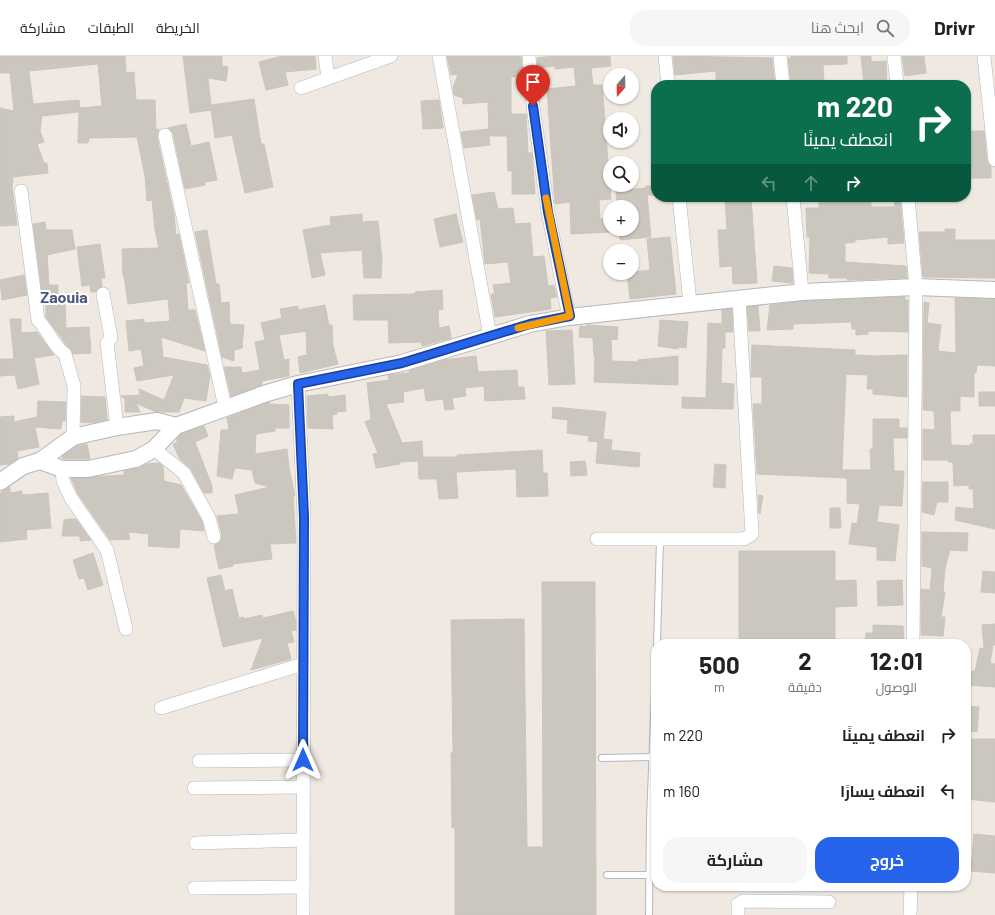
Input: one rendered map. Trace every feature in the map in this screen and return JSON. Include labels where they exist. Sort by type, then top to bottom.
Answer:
[{"type":"street","points":[[325,56],[328,78]]},
{"type":"street","points":[[301,88],[391,56]]},
{"type":"street","points":[[439,56],[490,336]]},
{"type":"street","points":[[529,56],[533,106],[548,212],[570,316]]},
{"type":"street","points":[[665,56],[667,80]]},
{"type":"street","points":[[780,56],[782,80]]},
{"type":"street","points":[[894,56],[896,80]]},
{"type":"street","points":[[984,56],[995,160]]},
{"type":"street","points":[[165,135],[225,407]]},
{"type":"street","points":[[21,191],[38,320],[45,327],[58,350],[65,354],[74,386],[73,437]]},
{"type":"street","points":[[680,202],[690,303]]},
{"type":"street","points":[[793,202],[802,292]]},
{"type":"street","points":[[908,202],[916,287],[913,639]]},
{"type":"street","points":[[40,461],[62,469],[88,469],[136,459],[154,449],[176,426],[225,407],[298,384],[402,363],[530,324],[570,316],[802,292],[916,287],[995,290]]},
{"type":"street","points":[[103,294],[111,338],[107,343],[117,427]]},
{"type":"street","points":[[597,538],[744,539],[752,534],[739,299]]},
{"type":"street","points":[[298,384],[304,517],[303,915]]},
{"type":"street","points":[[0,482],[23,466],[40,461],[73,437],[117,427],[157,421],[176,426]]},
{"type":"street","points":[[154,449],[184,474],[209,518],[214,537]]},
{"type":"street","points":[[62,469],[63,481],[71,498],[107,550],[126,629]]},
{"type":"street","points":[[161,708],[303,664]]},
{"type":"street","points":[[199,760],[303,760]]},
{"type":"street","points":[[194,788],[303,787]]},
{"type":"street","points":[[196,843],[303,840]]},
{"type":"street","points":[[194,888],[303,887]]},
{"type":"street","points":[[910,915],[911,891]]},
{"type":"street","points":[[738,915],[738,904],[743,901],[829,902]]},
{"type":"lane","points":[[657,639],[660,539]]},
{"type":"lane","points":[[602,758],[651,757]]},
{"type":"lane","points":[[649,915],[651,836]]},
{"type":"lane","points":[[607,875],[650,875]]},
{"type":"building","points":[[0,56],[125,56],[126,73],[134,72],[136,100],[155,100],[156,130],[159,129],[157,137],[174,214],[176,235],[179,234],[189,283],[186,283],[188,310],[195,310],[205,351],[161,337],[163,357],[207,365],[210,375],[206,401],[184,398],[179,412],[161,412],[160,408],[160,412],[156,412],[136,403],[140,412],[125,412],[125,399],[121,396],[140,395],[139,389],[164,400],[174,375],[137,381],[134,368],[144,366],[141,349],[129,351],[126,321],[144,319],[144,323],[170,321],[168,299],[128,304],[123,276],[122,249],[159,248],[155,230],[152,200],[147,201],[145,176],[137,137],[89,138],[88,143],[78,143],[79,112],[42,116],[40,131],[44,142],[37,144],[44,163],[47,163],[48,173],[13,177],[12,188],[17,225],[0,226],[0,108],[14,111],[10,73],[0,73]],"holes":[[[98,64],[102,106],[80,108],[79,100],[33,104],[29,71]]]},
{"type":"building","points":[[183,56],[222,56],[222,66],[228,67],[226,81],[208,78],[211,105],[254,99],[261,144],[264,144],[273,187],[245,193],[232,135],[215,138],[211,110],[190,113]]},
{"type":"building","points":[[282,56],[315,56],[316,69],[285,72],[288,85],[266,90],[259,62]]},
{"type":"building","points":[[447,56],[521,56],[523,76],[511,77],[511,114],[526,114],[528,153],[532,153],[535,194],[512,194],[512,171],[508,171],[507,136],[489,136],[488,102],[463,104],[463,98],[454,95],[453,88],[458,74],[451,75]]},
{"type":"building","points":[[553,56],[610,56],[611,66],[591,68],[593,85],[602,85],[604,112],[603,148],[607,148],[608,156],[603,156],[603,192],[610,192],[611,199],[599,200],[600,219],[603,219],[603,232],[571,234],[570,202],[555,204],[547,89],[576,86],[574,67],[555,69],[555,66],[538,68],[537,58]]},
{"type":"building","points":[[673,56],[772,58],[774,80],[716,80],[716,71],[675,75]]},
{"type":"building","points":[[791,56],[847,56],[847,64],[823,65],[824,80],[790,80],[788,58],[791,58]]},
{"type":"building","points":[[861,56],[871,56],[871,62],[886,61],[887,80],[871,80],[871,77],[871,80],[863,80]]},
{"type":"building","points":[[902,56],[924,56],[926,73],[905,76]]},
{"type":"building","points":[[439,100],[443,128],[423,129],[421,101]]},
{"type":"building","points":[[186,124],[191,146],[209,142],[217,180],[205,182],[205,185],[185,189],[173,133],[168,128]]},
{"type":"building","points":[[488,129],[490,145],[464,148],[461,132]]},
{"type":"building","points":[[971,131],[984,131],[987,161],[991,167],[991,178],[971,178]]},
{"type":"building","points":[[651,186],[651,195],[647,195],[651,237],[620,240],[620,236],[639,236],[639,200],[617,200],[616,192],[639,192],[639,189]]},
{"type":"building","points":[[494,192],[498,209],[513,208],[515,224],[530,223],[533,257],[544,256],[548,286],[554,285],[557,297],[550,298],[551,309],[495,317],[491,294],[495,294],[493,285],[511,283],[508,262],[485,264],[480,219],[477,220],[472,195]]},
{"type":"building","points":[[725,202],[751,202],[757,283],[733,284],[732,266],[720,267],[718,230],[727,230]]},
{"type":"building","points":[[819,202],[871,202],[871,207],[895,207],[894,202],[900,202],[904,243],[888,244],[888,237],[855,240],[855,242],[845,243],[845,262],[906,266],[907,278],[847,280],[848,278],[829,278],[829,274],[809,273],[810,237],[807,237],[806,208],[819,208]]},
{"type":"building","points":[[362,214],[362,222],[378,221],[382,259],[381,278],[364,278],[362,250],[320,253],[325,275],[312,278],[303,230],[331,225],[330,217]]},
{"type":"building","points":[[456,214],[463,242],[440,247],[434,219]]},
{"type":"building","points":[[45,222],[46,230],[72,230],[75,249],[47,255],[49,285],[58,285],[58,300],[65,300],[66,328],[89,327],[91,353],[73,354],[46,317],[46,300],[43,300],[33,224]]},
{"type":"building","points":[[945,229],[955,229],[955,240],[995,240],[995,278],[923,277],[919,232],[945,232]]},
{"type":"building","points":[[207,230],[216,284],[219,284],[221,303],[229,302],[230,324],[244,325],[242,348],[234,350],[234,361],[222,357],[195,232]]},
{"type":"building","points":[[670,237],[676,294],[630,299],[628,280],[639,280],[639,271],[650,270],[647,239]]},
{"type":"building","points":[[100,244],[105,278],[101,278],[102,286],[95,292],[91,292],[90,285],[82,286],[77,247]]},
{"type":"building","points":[[774,266],[792,268],[793,283],[772,281]]},
{"type":"building","points":[[24,275],[27,295],[2,300],[0,280]]},
{"type":"building","points":[[442,290],[443,309],[438,310],[439,328],[449,326],[451,338],[422,346],[421,342],[389,343],[388,320],[354,320],[353,295],[415,294],[415,292]]},
{"type":"building","points":[[905,297],[905,300],[908,300],[908,332],[868,331],[868,334],[856,335],[856,329],[852,329],[851,322],[793,324],[793,329],[767,330],[770,305],[803,301]]},
{"type":"building","points":[[955,298],[995,299],[995,366],[977,365],[976,373],[974,372],[974,397],[960,396],[960,411],[950,411],[951,445],[970,446],[970,444],[973,444],[973,435],[995,435],[995,529],[955,520],[956,507],[974,509],[973,489],[969,489],[969,485],[954,486],[953,462],[948,462],[948,460],[923,460],[923,429],[935,430],[934,411],[923,410],[924,302],[929,303],[927,323],[941,325],[938,351],[956,353]]},
{"type":"building","points":[[325,305],[329,325],[332,325],[333,346],[338,364],[300,373],[298,357],[307,355],[306,331],[279,335],[284,360],[289,359],[289,376],[262,381],[262,385],[231,396],[224,367],[241,367],[242,373],[260,370],[255,342],[265,340],[261,323],[282,318],[280,309],[298,306],[298,310]]},
{"type":"building","points":[[758,306],[760,331],[749,331],[747,307]]},
{"type":"building","points":[[732,309],[733,332],[725,332],[725,348],[722,348],[721,383],[734,384],[733,409],[682,408],[682,397],[706,398],[708,323],[722,324],[722,310]]},
{"type":"building","points":[[10,319],[21,319],[21,333],[37,332],[54,355],[34,358],[39,384],[18,389],[15,375],[0,376],[0,359],[14,359]]},
{"type":"building","points":[[660,320],[688,322],[686,348],[678,347],[678,349],[658,346]]},
{"type":"building","points":[[587,325],[618,327],[617,340],[611,339],[612,361],[638,362],[638,360],[678,356],[678,385],[594,382],[595,357],[593,338],[579,337],[580,326],[587,327]]},
{"type":"building","points":[[572,330],[575,384],[549,385],[546,331]]},
{"type":"building","points":[[752,345],[855,350],[855,355],[907,355],[907,397],[873,394],[873,389],[867,389],[868,375],[846,374],[842,470],[871,470],[870,449],[873,449],[873,419],[899,419],[899,428],[907,428],[907,438],[893,438],[894,471],[904,471],[902,506],[879,505],[877,522],[899,525],[895,561],[877,560],[877,547],[849,544],[852,523],[857,524],[860,504],[847,503],[847,478],[757,474],[753,404],[762,404],[762,377],[751,377]]},
{"type":"building","points":[[476,356],[478,372],[517,370],[518,387],[524,387],[525,399],[485,401],[484,386],[465,388],[466,396],[452,398],[454,409],[445,410],[443,399],[426,401],[424,388],[403,392],[404,402],[386,404],[402,443],[422,441],[423,457],[458,457],[457,455],[542,450],[543,473],[547,473],[548,496],[517,497],[516,469],[456,472],[458,498],[439,499],[437,479],[419,479],[418,461],[399,462],[400,464],[376,468],[373,454],[378,453],[365,422],[371,419],[367,383],[389,380],[388,375],[409,373],[409,371],[444,360]]},
{"type":"building","points":[[979,392],[995,392],[995,406],[979,406]]},
{"type":"building","points":[[328,394],[328,397],[345,395],[346,411],[337,412],[337,414],[332,415],[333,429],[308,428],[307,396]]},
{"type":"building","points":[[82,396],[105,397],[107,420],[93,423],[81,422]]},
{"type":"building","points":[[38,401],[66,402],[65,421],[62,421],[61,429],[35,427],[39,447],[17,451],[18,458],[9,464],[0,465],[0,417],[14,416],[14,422],[37,417]]},
{"type":"building","points":[[269,402],[270,404],[289,405],[289,428],[275,428],[275,431],[256,434],[255,454],[287,449],[289,468],[295,496],[293,496],[296,543],[270,544],[272,559],[233,564],[233,566],[219,569],[214,545],[220,542],[222,535],[217,516],[239,514],[235,495],[270,487],[255,483],[252,470],[235,468],[232,479],[217,476],[221,430],[229,430],[227,418]]},
{"type":"building","points":[[553,407],[606,412],[603,439],[612,440],[611,450],[640,453],[639,467],[596,463],[598,442],[588,441],[589,436],[567,433],[568,420],[552,418]]},
{"type":"building","points":[[204,426],[208,436],[195,442],[212,486],[212,493],[204,493],[191,469],[179,458],[173,444],[178,442],[176,440],[181,434]]},
{"type":"building","points":[[87,444],[90,459],[63,459],[62,456],[77,446]]},
{"type":"building","points":[[585,461],[587,475],[571,476],[570,462]]},
{"type":"building","points":[[159,463],[163,466],[164,481],[181,485],[202,521],[204,531],[180,529],[179,548],[148,546],[149,534],[128,532],[130,539],[110,540],[78,494],[71,478],[124,475],[124,471],[138,468],[147,464]]},
{"type":"building","points":[[715,464],[726,465],[725,488],[713,487]]},
{"type":"building","points":[[923,482],[948,482],[948,502],[937,502],[934,515],[922,512]]},
{"type":"building","points":[[10,487],[10,493],[22,491],[22,495],[48,493],[51,528],[26,530],[27,539],[0,542],[0,493]]},
{"type":"building","points":[[758,495],[763,496],[760,514],[759,513]]},
{"type":"building","points":[[830,508],[840,508],[841,528],[830,528]]},
{"type":"building","points":[[76,519],[91,540],[80,541],[80,536],[62,536],[64,520]]},
{"type":"building","points":[[922,532],[968,533],[967,551],[950,550],[945,568],[943,592],[945,593],[941,617],[945,617],[943,636],[921,635],[921,589],[930,590],[932,568],[922,566]]},
{"type":"building","points":[[739,551],[835,551],[835,581],[856,580],[857,606],[835,607],[835,639],[739,639]]},
{"type":"building","points":[[93,553],[103,585],[88,590],[84,578],[79,579],[73,560]]},
{"type":"building","points":[[983,571],[995,572],[995,593],[981,592]]},
{"type":"building","points":[[221,575],[225,591],[232,589],[239,618],[244,617],[244,619],[262,615],[263,618],[293,611],[296,622],[296,630],[291,631],[294,642],[287,643],[291,659],[251,670],[263,638],[223,647],[207,578]]},
{"type":"building","points":[[902,580],[903,605],[878,606],[877,581]]},
{"type":"building","points":[[542,582],[595,582],[596,915],[455,915],[455,827],[452,828],[451,753],[453,753],[451,620],[524,619],[527,847],[543,847]]},
{"type":"building","points":[[995,624],[995,645],[993,645],[990,663],[995,664],[995,687],[971,685],[971,671],[975,671],[980,648],[984,649],[982,625]]},
{"type":"building","points":[[873,625],[903,626],[904,639],[865,639],[866,633],[873,633]]},
{"type":"building","points":[[971,706],[979,707],[977,732],[971,731]]},
{"type":"building","points":[[971,739],[995,739],[995,802],[971,799]]},
{"type":"building","points":[[974,834],[995,836],[995,873],[971,871]]},
{"type":"slow traffic","points":[[518,328],[570,316],[546,198]]},
{"type":"district","name":"Zaouia","points":[[64,297]]},
{"type":"route","points":[[303,760],[304,517],[298,384],[335,378],[402,363],[530,324],[570,316],[548,212],[533,106]]}]
